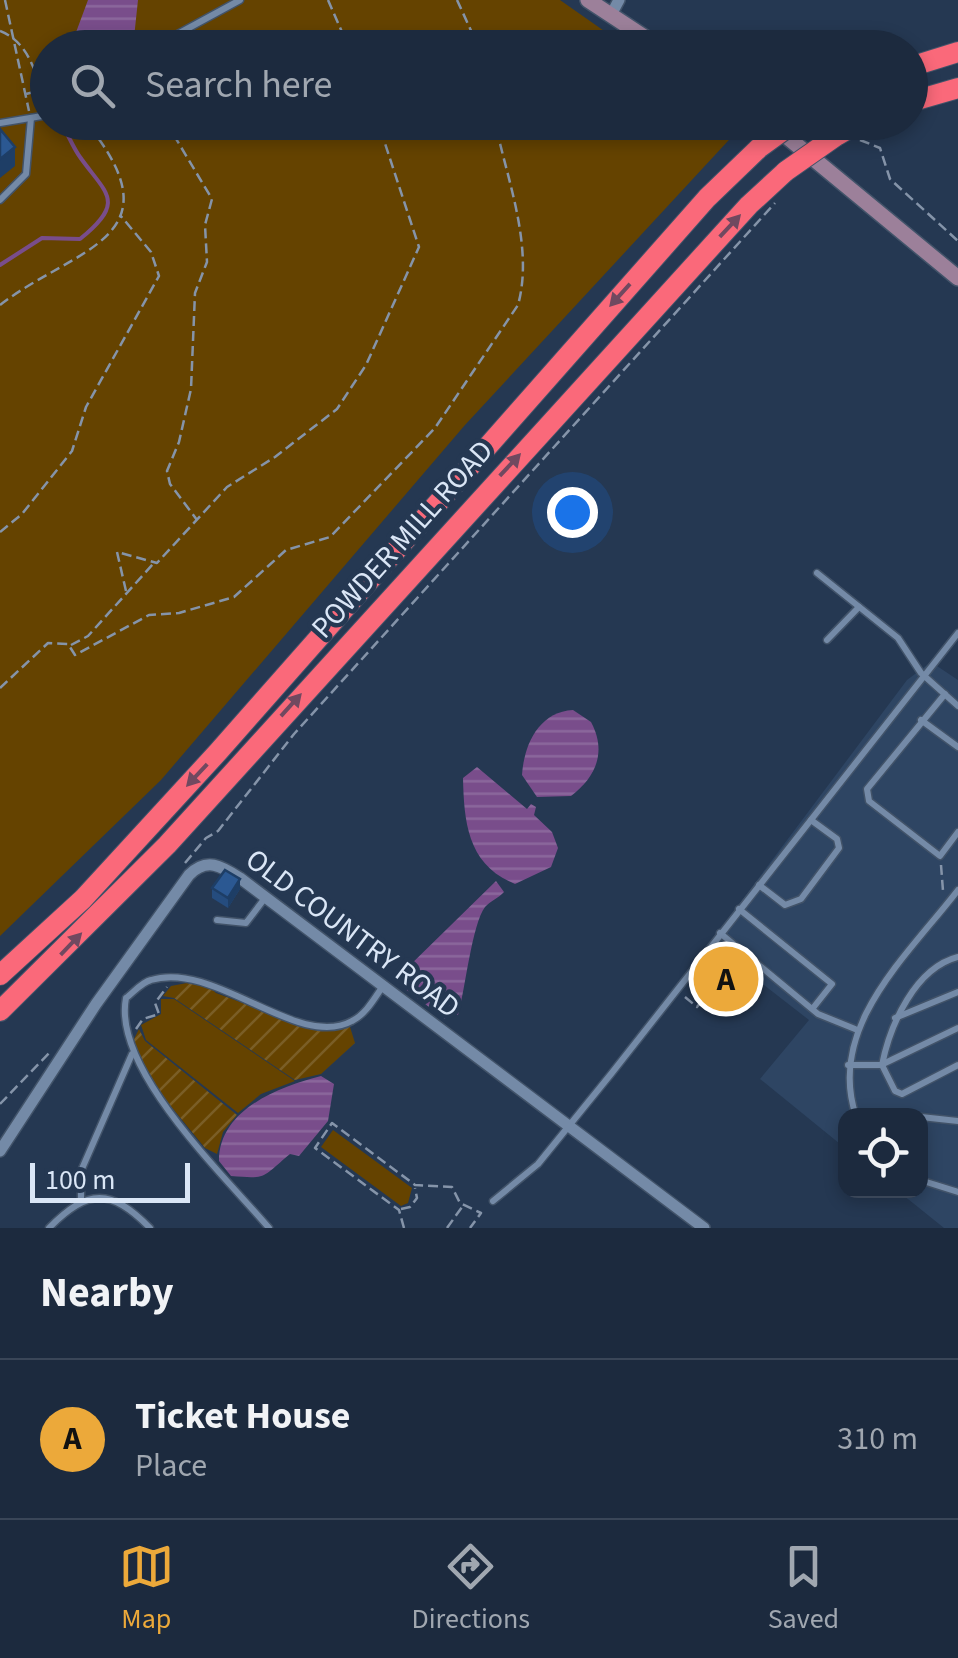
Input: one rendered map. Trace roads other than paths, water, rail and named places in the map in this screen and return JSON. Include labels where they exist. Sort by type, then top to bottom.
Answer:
[{"type":"highway","points":[[928,61],[958,52]]},
{"type":"highway","points":[[928,97],[958,88]]},
{"type":"highway","name":"POWDER MILL ROAD","points":[[0,975],[83,898],[218,752],[673,236],[771,140]]},
{"type":"highway","name":"POWDER MILL ROAD","points":[[0,1011],[166,845],[657,305],[785,181],[842,140]]},
{"type":"street","points":[[588,0],[634,30]]},
{"type":"street","points":[[611,15],[620,0]]},
{"type":"street","points":[[791,140],[958,278]]},
{"type":"street","name":"OLD COUNTRY ROAD","points":[[0,1151],[96,1004],[199,865],[220,866],[704,1228]]},
{"type":"lane","points":[[185,30],[240,0]]},
{"type":"lane","points":[[0,123],[30,118]]},
{"type":"lane","points":[[0,200],[26,174],[30,129]]},
{"type":"lane","points":[[816,573],[898,638],[921,673],[928,675],[958,706]]},
{"type":"lane","points":[[828,640],[859,607]]},
{"type":"lane","points":[[493,1201],[538,1164],[958,634]]},
{"type":"lane","points":[[944,694],[868,788],[869,801],[940,856],[958,832]]},
{"type":"lane","points":[[921,720],[958,747]]},
{"type":"lane","points":[[759,885],[785,905],[801,899],[839,848],[838,839],[811,820]]},
{"type":"lane","points":[[855,1108],[848,1065],[856,1029],[958,890]]},
{"type":"lane","points":[[217,920],[246,923],[265,897]]},
{"type":"lane","points":[[739,910],[832,984],[814,1008]]},
{"type":"lane","points":[[720,933],[829,1022],[856,1029]]},
{"type":"lane","points":[[958,957],[938,964],[894,1019],[882,1065],[895,1091],[902,1094],[958,1065]]},
{"type":"lane","points":[[269,1228],[141,1072],[129,1044],[123,1014],[126,998],[148,980],[178,978],[210,984],[316,1027],[352,1022],[383,986]]},
{"type":"lane","points":[[894,1019],[958,992]]},
{"type":"lane","points":[[848,1065],[882,1065],[958,1028]]},
{"type":"lane","points":[[81,1201],[82,1171],[132,1054]]},
{"type":"lane","points":[[928,1116],[958,1121]]},
{"type":"lane","points":[[928,1183],[958,1192]]},
{"type":"lane","points":[[49,1228],[81,1201],[106,1198],[124,1202],[150,1228]]},
{"type":"waterway","points":[[0,265],[42,238],[80,239],[103,215],[108,206],[104,189],[70,140]]},
{"type":"place","name":"Ticket House","points":[[726,979]]}]
